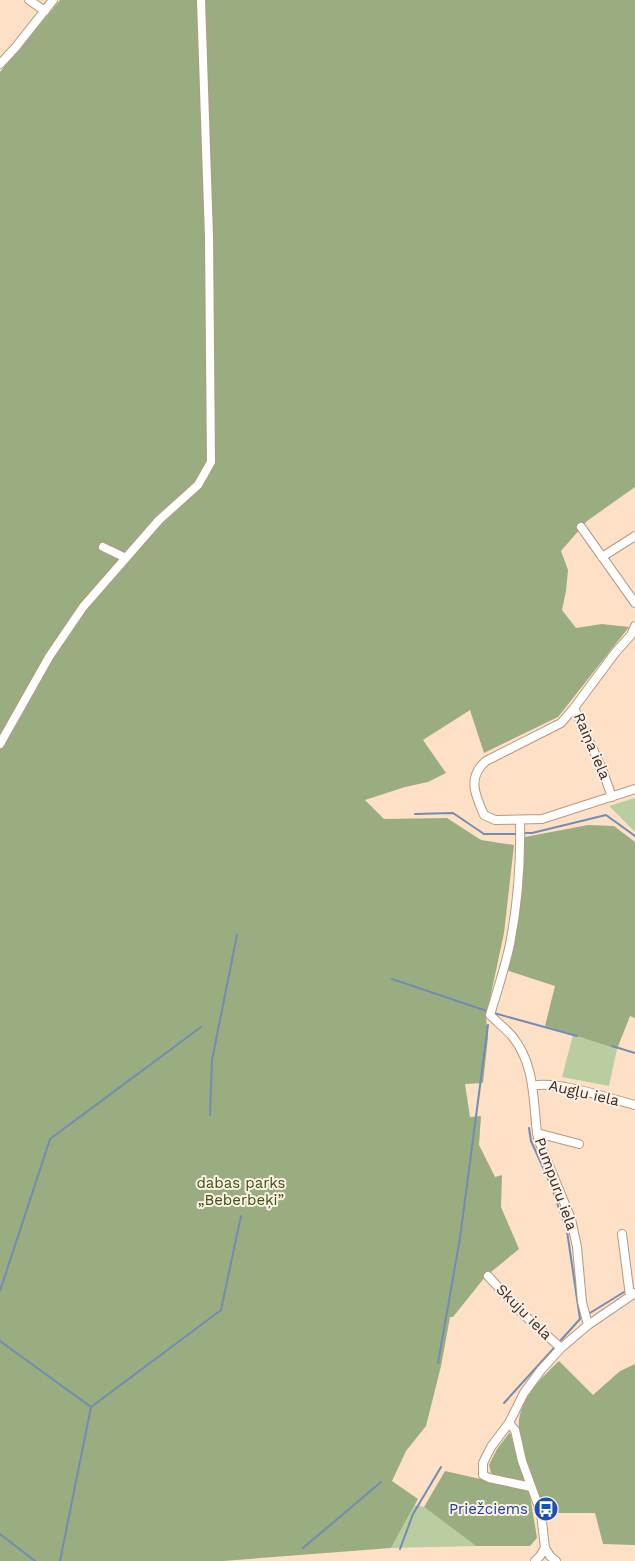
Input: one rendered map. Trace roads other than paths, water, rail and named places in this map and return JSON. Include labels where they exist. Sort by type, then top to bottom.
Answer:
[{"type":"street","points":[[29,0],[45,11]]},
{"type":"street","points":[[0,64],[53,0]]},
{"type":"street","points":[[0,744],[49,657],[78,614],[159,520],[198,486],[210,462],[209,237],[202,0]]},
{"type":"street","points":[[581,526],[635,603]]},
{"type":"street","points":[[602,557],[635,536]]},
{"type":"street","points":[[104,547],[126,558]]},
{"type":"street","name":"Raiņa iela","points":[[612,796],[602,769],[574,708],[615,653],[631,635],[635,626]]},
{"type":"street","points":[[574,708],[561,724],[486,762],[478,768],[474,787],[484,815],[495,820],[551,817],[635,789]]},
{"type":"street","name":"Pumpuru iela","points":[[520,820],[521,853],[514,919],[510,944],[490,1015],[512,1036],[525,1058],[533,1086],[539,1141],[571,1218],[577,1247],[582,1302],[588,1325]]},
{"type":"street","name":"Augļu iela","points":[[533,1086],[543,1084],[561,1087],[635,1105]]},
{"type":"street","points":[[537,1133],[579,1144]]},
{"type":"street","points":[[532,1487],[489,1478],[483,1475],[483,1463],[491,1447],[509,1423],[524,1393],[541,1370],[561,1348],[588,1325],[632,1295],[622,1234]]},
{"type":"street","name":"Skuju iela","points":[[488,1276],[523,1314],[561,1348]]},
{"type":"street","points":[[509,1423],[515,1430],[522,1461],[541,1513],[545,1548],[556,1561]]},
{"type":"street","points":[[535,1561],[545,1548]]},
{"type":"waterway","points":[[415,814],[453,813],[484,834],[517,834]]},
{"type":"waterway","points":[[524,833],[532,833],[606,815],[635,836]]},
{"type":"waterway","points":[[210,1115],[212,1060],[237,935]]},
{"type":"waterway","points":[[392,979],[487,1011]]},
{"type":"waterway","points":[[494,1013],[577,1036]]},
{"type":"waterway","points":[[438,1363],[460,1238],[488,1025]]},
{"type":"waterway","points":[[0,1291],[50,1139],[201,1027]]},
{"type":"waterway","points":[[612,1046],[635,1053]]},
{"type":"waterway","points":[[529,1128],[531,1141],[550,1183],[567,1231],[580,1319],[561,1340]]},
{"type":"waterway","points":[[60,1561],[91,1407],[221,1310],[241,1216]]},
{"type":"waterway","points":[[590,1313],[624,1292]]},
{"type":"waterway","points":[[0,1341],[91,1407]]},
{"type":"waterway","points":[[504,1403],[554,1348]]},
{"type":"waterway","points":[[400,1549],[413,1514],[441,1467]]},
{"type":"waterway","points":[[303,1548],[381,1482]]},
{"type":"waterway","points":[[0,1534],[35,1561]]},
{"type":"place","name":"Priežciems","points":[[546,1509]]},
{"type":"park label","name":"dabas parks „Beberbeķi”","points":[[241,1192]]}]
